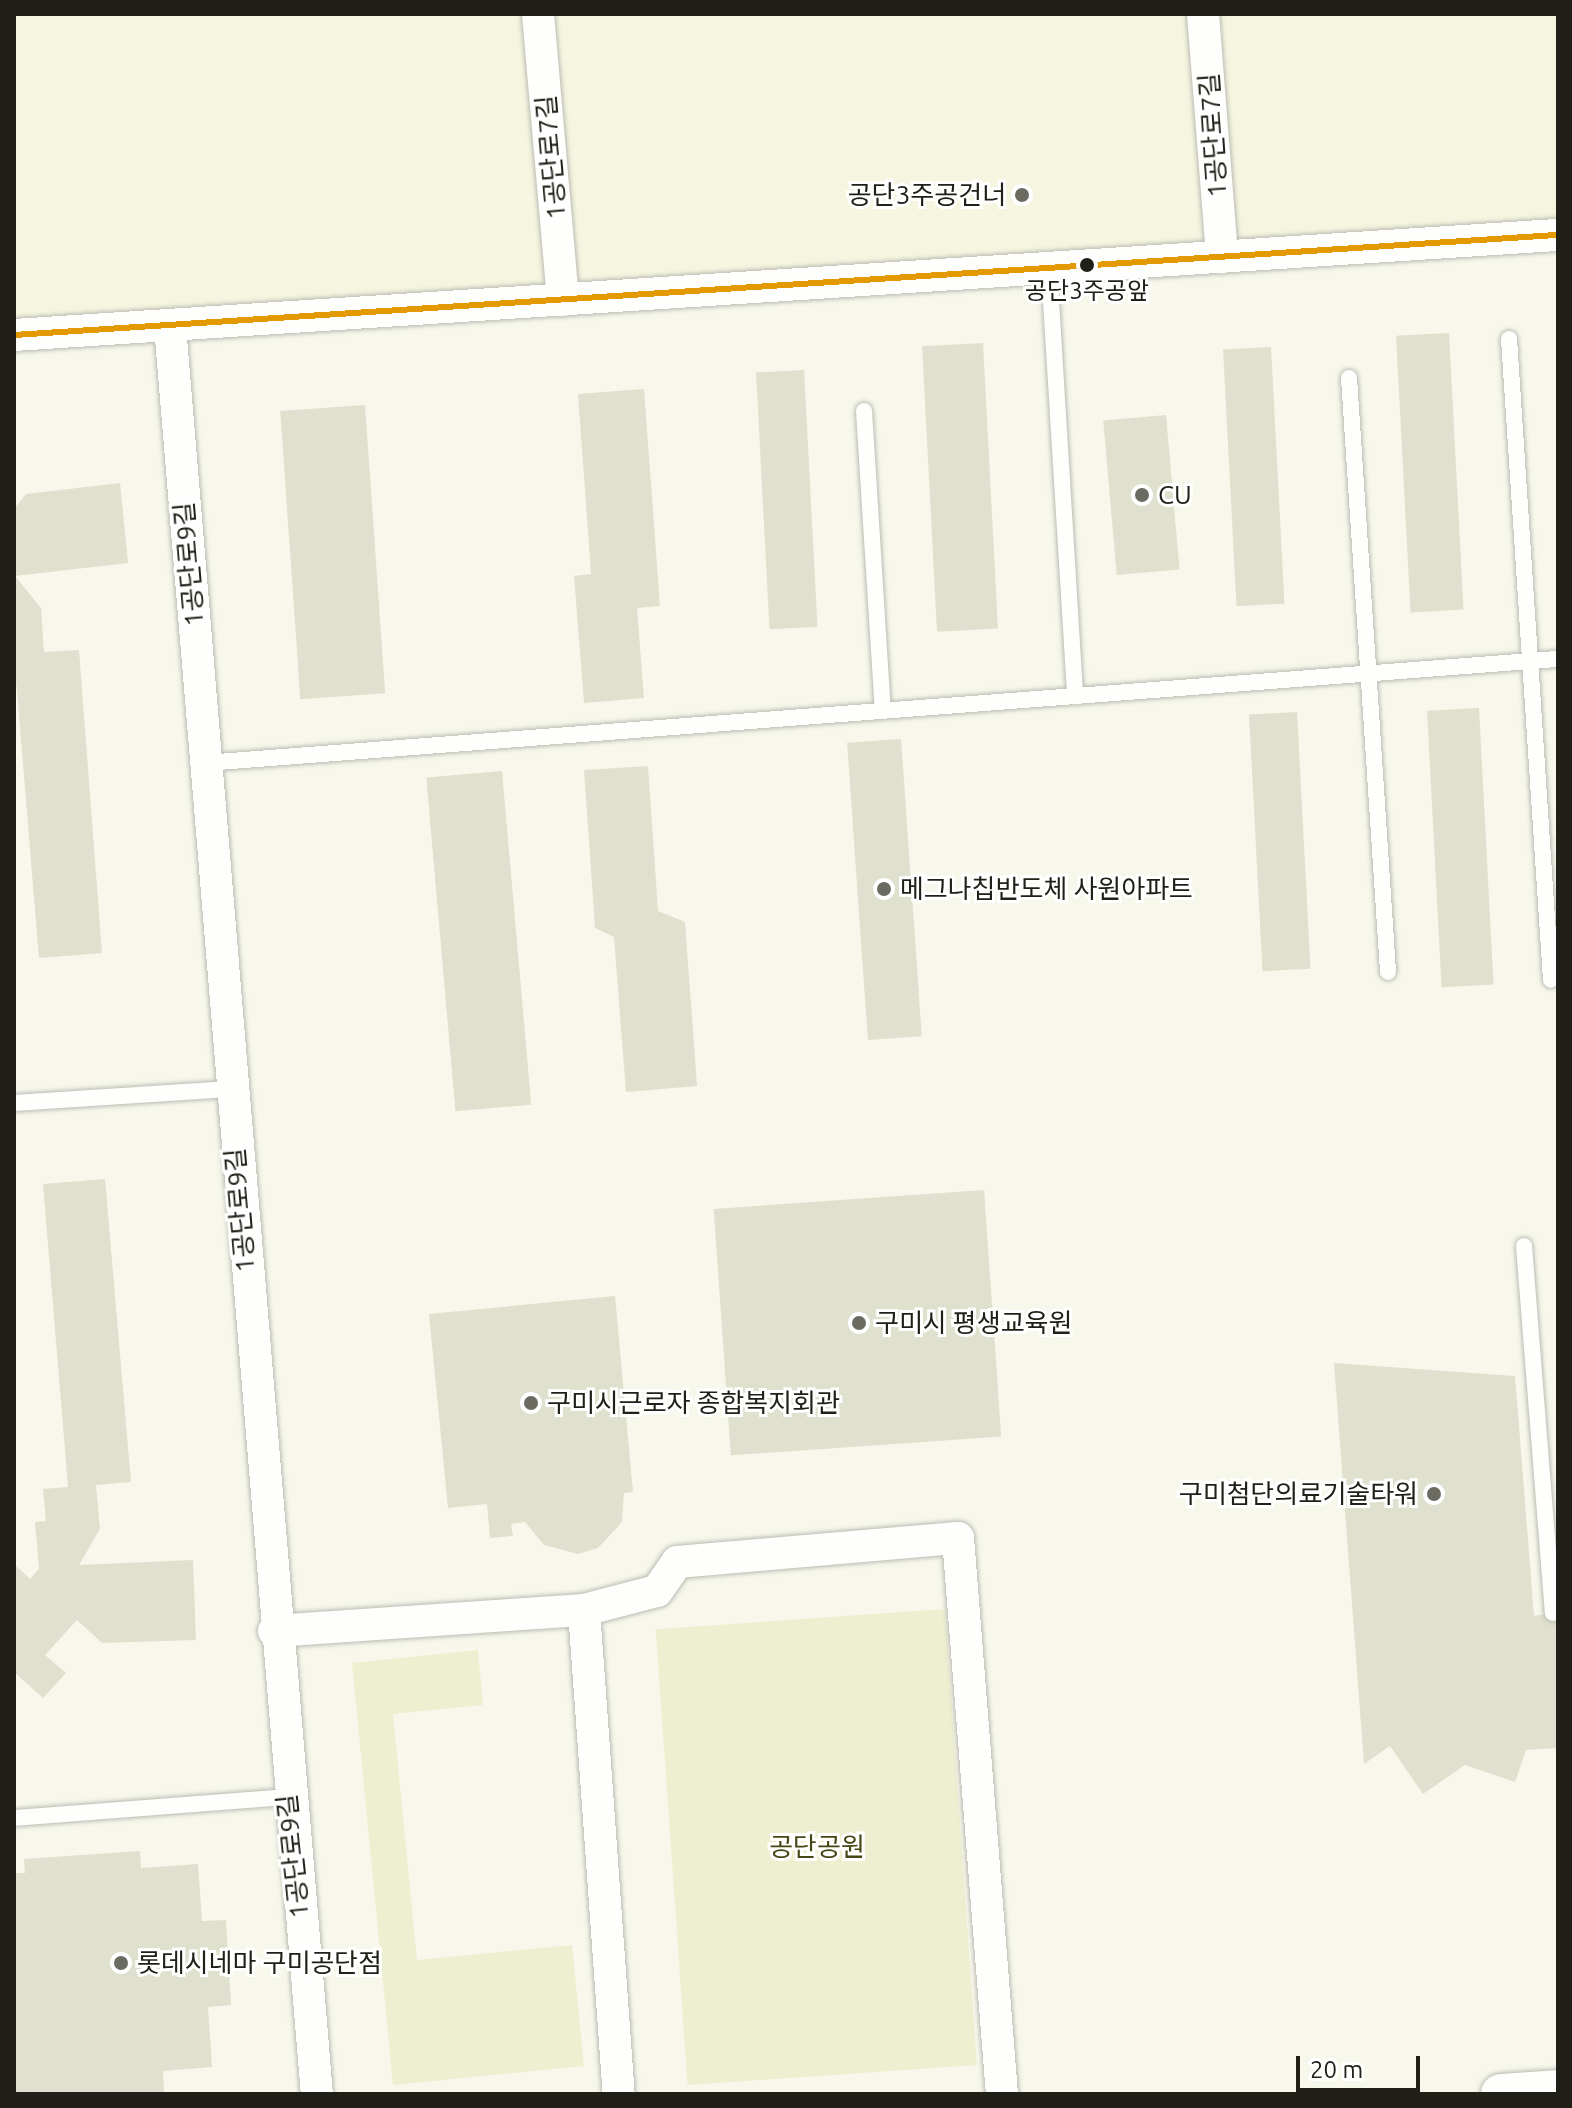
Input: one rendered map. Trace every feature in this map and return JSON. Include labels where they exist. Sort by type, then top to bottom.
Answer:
[{"type":"street","name":"1공단로7길","points":[[538,14],[563,300]]},
{"type":"street","name":"1공단로7길","points":[[1203,14],[1222,257]]},
{"type":"street","points":[[14,335],[1558,235]]},
{"type":"street","name":"1공단로9길","points":[[170,326],[287,1797],[317,2094]]},
{"type":"street","points":[[274,1631],[584,1610],[657,1591],[677,1562],[958,1538],[1002,2094]]},
{"type":"street","points":[[584,1610],[619,2094]]},
{"type":"street","points":[[1501,2094],[1558,2090]]},
{"type":"lane","points":[[1049,268],[1075,696]]},
{"type":"lane","points":[[1509,339],[1551,980]]},
{"type":"lane","points":[[1349,378],[1388,972]]},
{"type":"lane","points":[[864,411],[883,710]]},
{"type":"lane","points":[[205,763],[1558,659]]},
{"type":"lane","points":[[14,1103],[230,1089]]},
{"type":"lane","points":[[1524,1246],[1553,1613]]},
{"type":"lane","points":[[14,1818],[287,1797]]},
{"type":"shaded area","points":[[14,14],[1558,14],[1558,235],[14,335]]},
{"type":"green space","name":"공단공원","points":[[945,1609],[977,2065],[688,2085],[656,1629]]},
{"type":"green space","points":[[478,1650],[483,1705],[393,1714],[417,1960],[572,1945],[584,2066],[393,2085],[352,1663]]},
{"type":"building","points":[[1449,333],[1463,610],[1411,612],[1396,336]]},
{"type":"building","points":[[983,343],[998,629],[937,632],[922,346]]},
{"type":"building","points":[[1271,347],[1284,604],[1237,606],[1223,350]]},
{"type":"building","points":[[804,370],[817,627],[770,629],[756,373]]},
{"type":"building","points":[[644,389],[660,606],[637,608],[644,698],[584,703],[574,576],[591,574],[578,394]]},
{"type":"building","points":[[365,405],[385,693],[300,699],[280,411]]},
{"type":"building","name":"CU","points":[[1166,415],[1180,569],[1117,575],[1103,420]]},
{"type":"building","points":[[120,483],[128,563],[15,576],[41,608],[44,652],[79,650],[102,953],[39,958],[14,655],[14,509],[26,494]]},
{"type":"building","points":[[1479,708],[1493,985],[1442,987],[1427,711]]},
{"type":"building","points":[[1297,712],[1310,969],[1263,971],[1249,715]]},
{"type":"building","name":"메그나칩반도체 사원아파트","points":[[901,739],[922,1036],[868,1040],[847,743]]},
{"type":"building","points":[[648,766],[658,911],[685,922],[697,1086],[626,1092],[614,937],[595,928],[584,770]]},
{"type":"building","points":[[502,771],[531,1105],[455,1111],[426,778]]},
{"type":"building","points":[[105,1179],[131,1482],[96,1485],[100,1529],[79,1565],[193,1560],[196,1640],[102,1643],[77,1620],[45,1655],[66,1673],[43,1698],[14,1672],[14,1564],[30,1579],[39,1569],[35,1522],[46,1521],[43,1489],[68,1487],[43,1184]]},
{"type":"building","name":"구미시 평생교육원","points":[[984,1190],[1001,1436],[731,1455],[714,1209]]},
{"type":"building","name":"구미시근로자 종합복지회관","points":[[615,1296],[633,1492],[624,1493],[622,1522],[598,1548],[578,1554],[544,1545],[525,1522],[511,1524],[513,1536],[490,1538],[487,1504],[448,1508],[429,1314]]},
{"type":"building","name":"구미첨단의료기술타워","points":[[1334,1363],[1515,1376],[1534,1616],[1558,1612],[1558,1748],[1526,1750],[1515,1782],[1465,1765],[1423,1794],[1390,1746],[1364,1764]]},
{"type":"building","name":"롯데시네마 구미공단점","points":[[140,1851],[141,1868],[198,1864],[202,1921],[226,1920],[231,2005],[208,2007],[212,2067],[163,2071],[164,2094],[14,2094],[14,1873],[25,1873],[24,1859]]},
{"type":"transit line","points":[[14,335],[1558,235]]},
{"type":"place","name":"공단3주공건너","points":[[1022,195]]},
{"type":"place","name":"공단3주공앞","points":[[1087,265]]},
{"type":"place","name":"CU","points":[[1142,495]]},
{"type":"place","name":"메그나칩반도체 사원아파트","points":[[884,889]]},
{"type":"place","name":"구미시 평생교육원","points":[[859,1323]]},
{"type":"place","name":"구미시근로자 종합복지회관","points":[[531,1403]]},
{"type":"place","name":"구미첨단의료기술타워","points":[[1434,1494]]},
{"type":"place","name":"롯데시네마 구미공단점","points":[[121,1963]]}]
